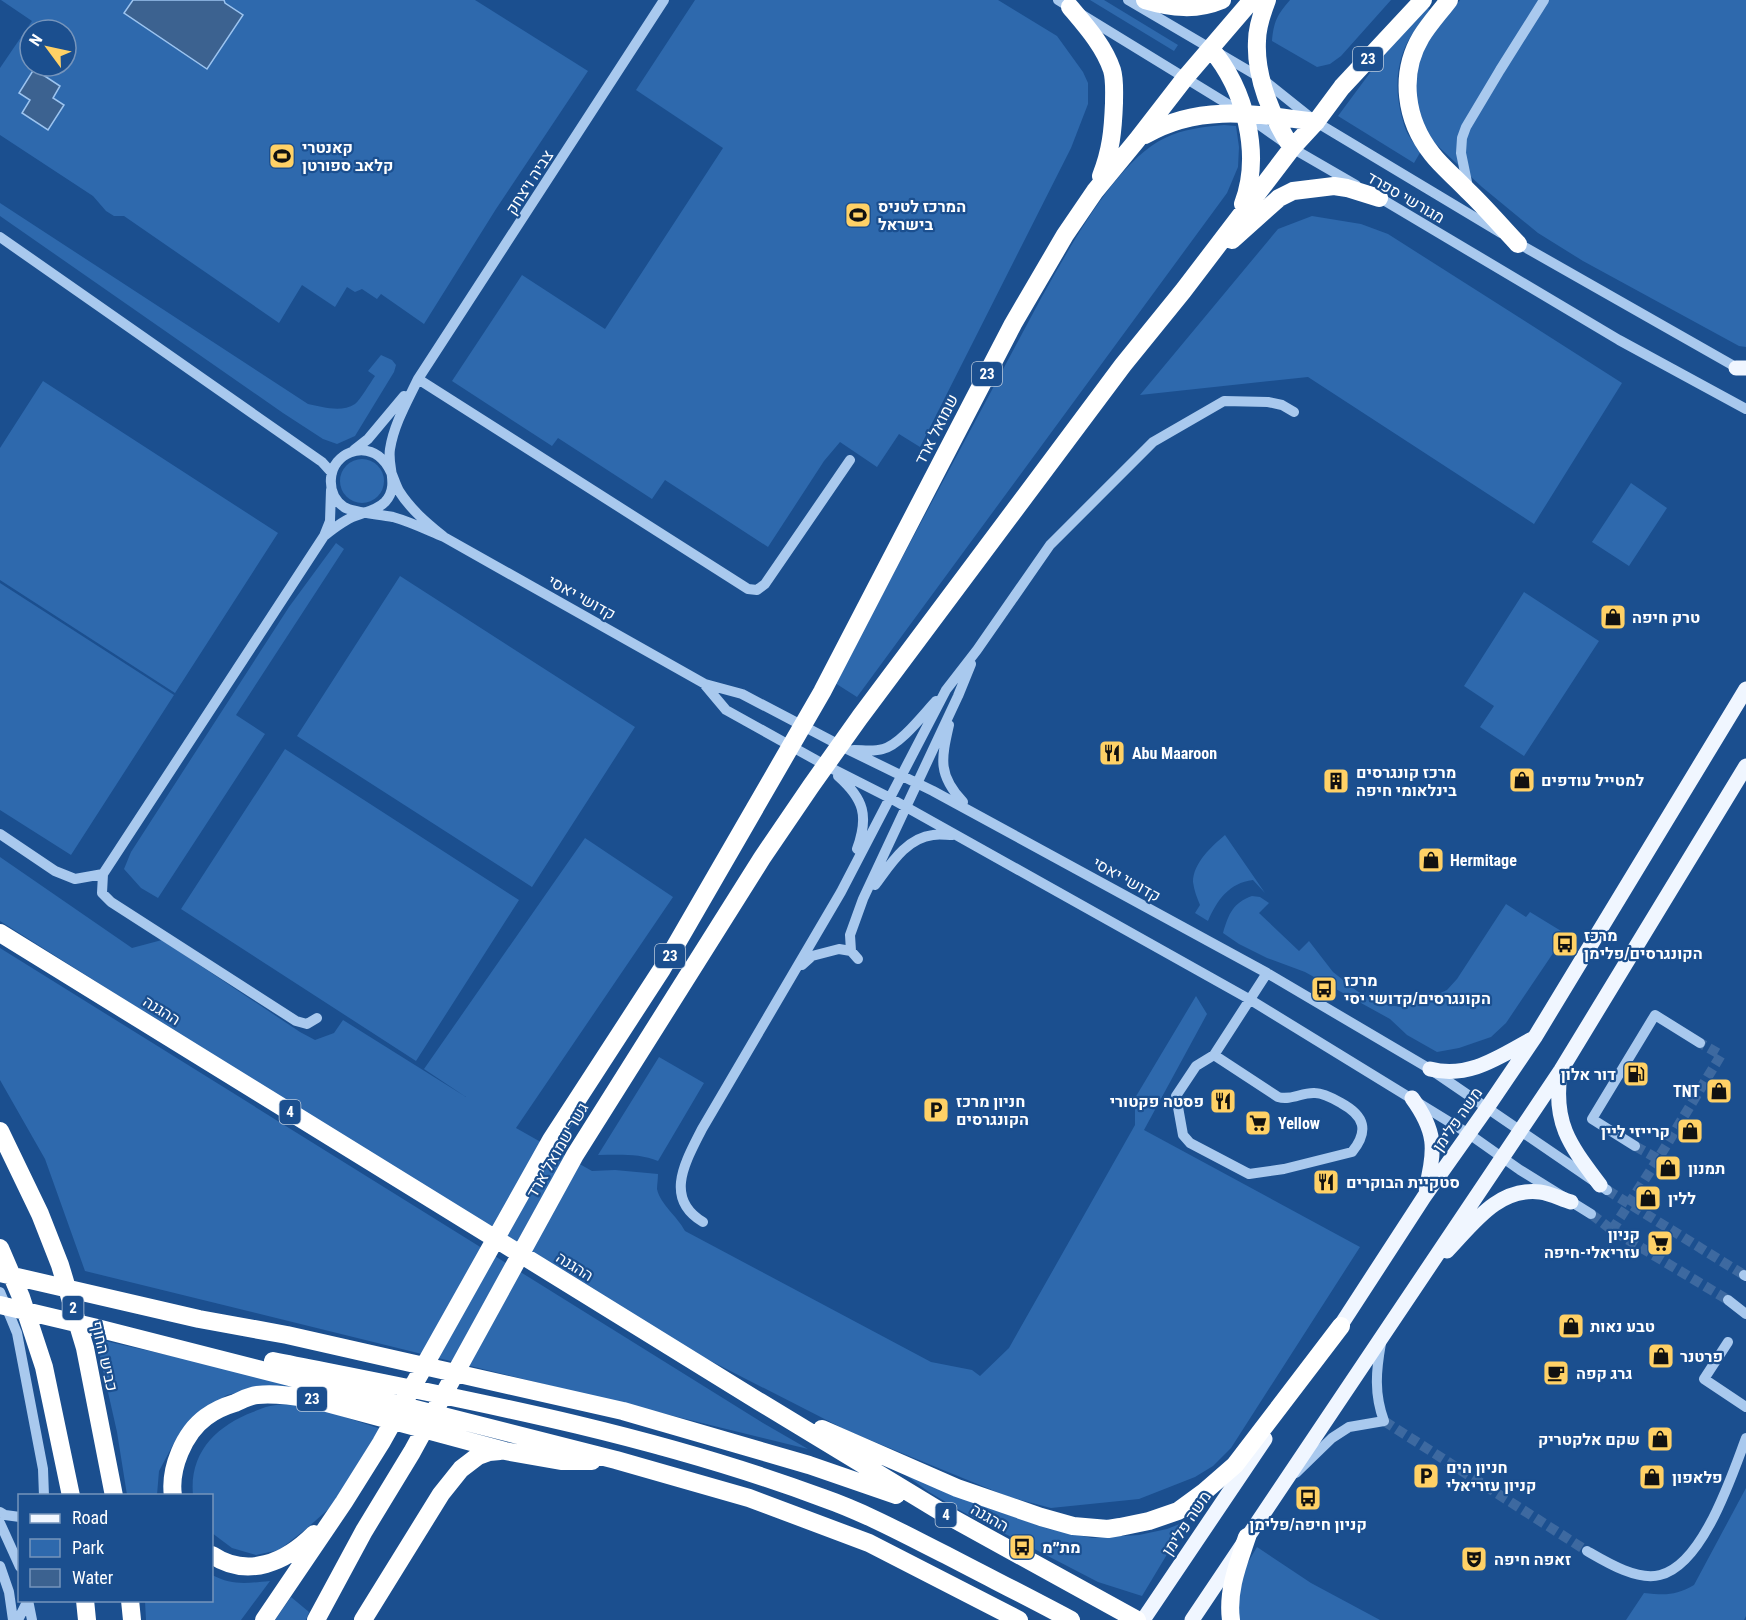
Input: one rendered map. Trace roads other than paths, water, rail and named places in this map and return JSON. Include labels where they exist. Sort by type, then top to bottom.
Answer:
[{"type":"highway","points":[[1145,0],[1181,8],[1196,8],[1222,0]]},
{"type":"highway","name":"23","points":[[1185,78],[1252,0]]},
{"type":"highway","points":[[1267,0],[1257,39],[1257,59],[1274,117],[1292,148]]},
{"type":"highway","name":"23","points":[[1183,291],[1292,148],[1316,122],[1342,87],[1423,0]]},
{"type":"highway","points":[[1449,0],[1420,38],[1408,72],[1407,88],[1411,116],[1419,136],[1432,154],[1518,244]]},
{"type":"highway","points":[[1064,4],[1096,39],[1112,70],[1113,131],[1108,158],[1095,190]]},
{"type":"highway","points":[[1211,49],[1229,74],[1244,114],[1251,146],[1252,170],[1248,190],[1237,219]]},
{"type":"highway","name":"שמואל ארד","points":[[822,692],[1013,324],[1065,235],[1095,190],[1185,78]]},
{"type":"highway","points":[[1137,140],[1161,126],[1205,114],[1244,114],[1316,122]]},
{"type":"highway","points":[[1183,291],[1261,213],[1279,198],[1293,191],[1334,186],[1379,198]]},
{"type":"highway","name":"גשר שמואל ארד","points":[[316,1620],[364,1531],[412,1452],[575,1155],[762,858],[860,717],[1123,366],[1183,291]]},
{"type":"highway","name":"גשר שמואל ארד","points":[[344,1502],[381,1443],[551,1140],[662,969],[822,692]]},
{"type":"highway","name":"ההגנה","points":[[0,933],[759,1402],[943,1513],[1137,1620]]},
{"type":"highway","name":"כביש החוף","points":[[0,1131],[40,1214],[60,1265],[85,1348],[114,1494]]},
{"type":"highway","points":[[0,1248],[21,1297],[44,1367],[71,1494]]},
{"type":"highway","points":[[0,1273],[199,1319],[286,1335],[623,1411],[809,1465],[943,1513]]},
{"type":"highway","points":[[0,1305],[616,1460],[749,1498],[869,1543],[1014,1618]]},
{"type":"highway","points":[[759,1402],[957,1488],[1073,1526],[1108,1529],[1149,1521],[1178,1511],[1235,1465],[1341,1326]]},
{"type":"highway","points":[[97,1328],[499,1407],[631,1438],[732,1466],[865,1514],[1071,1620]]},
{"type":"highway","name":"23","points":[[173,1494],[174,1470],[189,1435],[206,1417],[255,1395],[289,1395],[312,1399],[505,1451],[561,1461],[616,1460]]},
{"type":"highway","points":[[363,1620],[441,1494],[461,1469],[478,1456],[489,1452],[505,1451]]},
{"type":"highway","name":"23","points":[[213,1556],[238,1567],[257,1566],[276,1561],[294,1552],[308,1540],[344,1502]]},
{"type":"highway","points":[[264,1620],[344,1502]]},
{"type":"highway","points":[[1231,1620],[1230,1600],[1234,1575],[1247,1537]]},
{"type":"highway","points":[[85,1602],[87,1620]]},
{"type":"highway","points":[[130,1602],[132,1620]]},
{"type":"main road","name":"משה פלימן","points":[[1143,1620],[1341,1326],[1424,1197],[1535,1037],[1746,689]]},
{"type":"main road","points":[[1192,1620],[1501,1156],[1561,1070],[1746,766]]},
{"type":"main road","points":[[1430,1069],[1443,1072],[1463,1072],[1496,1059],[1535,1037]]},
{"type":"main road","points":[[1561,1070],[1557,1101],[1560,1119],[1577,1154],[1603,1187]]},
{"type":"main road","points":[[1412,1098],[1424,1115],[1431,1132],[1432,1165],[1424,1197]]},
{"type":"main road","points":[[1418,1281],[1496,1202],[1524,1192],[1540,1192],[1571,1202]]},
{"type":"street","name":"צביה ויצחק","points":[[393,474],[390,452],[393,437],[398,419],[418,380],[664,0]]},
{"type":"street","name":"מגורשי ספרד","points":[[1128,0],[1261,78],[1316,122],[1518,244],[1743,369]]},
{"type":"street","points":[[1468,190],[1461,153],[1462,138],[1466,127],[1544,0]]},
{"type":"street","name":"מגורשי ספרד","points":[[1064,4],[1244,114],[1292,148],[1619,340],[1746,409]]},
{"type":"street","points":[[0,237],[322,462],[332,473]]},
{"type":"street","name":"צביה ויצחק","points":[[349,452],[368,439],[418,380]]},
{"type":"street","points":[[418,380],[748,589],[757,591],[765,584],[850,460]]},
{"type":"street","points":[[847,749],[867,751],[885,749],[902,736],[946,690],[977,650],[1050,544],[1153,442],[1224,401],[1268,402],[1282,405],[1294,412]]},
{"type":"street","points":[[317,1018],[307,1024],[296,1021],[111,902],[102,892],[103,874],[324,536],[330,521],[332,473],[335,465],[349,452],[358,450],[370,451],[381,457],[393,474],[392,491],[388,499],[377,509],[347,520],[324,536]]},
{"type":"street","name":"קדושי יאסי","points":[[393,474],[398,488],[413,509],[444,537]]},
{"type":"street","points":[[331,488],[343,506],[358,512],[367,512]]},
{"type":"street","name":"קדושי יאסי","points":[[367,512],[406,521],[444,537],[705,684],[742,694],[969,809],[1267,973],[1430,1069],[1603,1187]]},
{"type":"street","points":[[793,974],[812,956],[839,949],[854,955],[850,935],[863,899],[958,696],[977,650]]},
{"type":"street","name":"קדושי יאסי","points":[[705,684],[726,710],[890,798],[1249,999],[1412,1098],[1591,1214]]},
{"type":"street","points":[[703,1222],[690,1212],[683,1199],[680,1181],[686,1161],[702,1129],[841,891],[946,690]]},
{"type":"street","points":[[958,696],[944,748],[944,770],[945,778],[952,791],[969,809]]},
{"type":"street","points":[[825,765],[855,793],[864,815],[860,841],[841,891]]},
{"type":"street","points":[[0,834],[55,872],[75,879],[103,874]]},
{"type":"street","points":[[863,899],[894,859],[909,846],[921,838],[932,835],[955,835]]},
{"type":"street","points":[[1214,1055],[1284,1099],[1314,1093],[1326,1095],[1350,1108],[1357,1114],[1362,1125],[1362,1136],[1358,1144],[1352,1152],[1284,1169],[1249,1174],[1190,1143],[1183,1135],[1176,1096],[1196,1066],[1214,1055],[1267,973]]},
{"type":"street","points":[[1635,1146],[1592,1119],[1655,1015],[1700,1043]]},
{"type":"street","points":[[0,1292],[17,1333],[43,1469],[44,1494]]},
{"type":"street","points":[[1728,1300],[1746,1314]]},
{"type":"street","points":[[1284,1484],[1332,1438],[1349,1427],[1384,1421],[1376,1387],[1382,1334]]},
{"type":"street","points":[[1728,1342],[1704,1379],[1746,1407]]},
{"type":"street","points":[[1587,1551],[1622,1570],[1633,1573],[1660,1575],[1674,1569],[1699,1544],[1730,1481],[1746,1438]]},
{"type":"street","points":[[1730,1481],[1746,1456]]},
{"type":"street","points":[[0,1512],[5,1515],[18,1516]]},
{"type":"street","points":[[0,1523],[18,1563]]},
{"type":"street","points":[[0,1566],[9,1592],[13,1620]]},
{"type":"street","points":[[18,1620],[27,1602]]},
{"type":"street","points":[[28,1602],[32,1620]]},
{"type":"water","points":[[133,0],[224,0],[243,15],[207,69],[124,13]]},
{"type":"water","points":[[28,78],[48,78],[60,86],[53,98],[64,105],[48,130],[22,113],[30,100],[19,93]]},
{"type":"tunnel","points":[[1612,1230],[1721,1055],[1700,1043]]},
{"type":"tunnel","points":[[1635,1146],[1658,1159]]},
{"type":"tunnel","points":[[1607,1190],[1744,1275]]},
{"type":"tunnel","points":[[1591,1214],[1612,1230],[1728,1300]]},
{"type":"tunnel","points":[[1384,1421],[1587,1551]]},
{"type":"place","name":"קאנטרי קלאב ספורטן","points":[[282,156]]},
{"type":"place","name":"המרכז לטניס בישראל","points":[[858,215]]},
{"type":"place","name":"טרק חיפה","points":[[1613,617]]},
{"type":"place","name":"Abu Maaroon","points":[[1112,753]]},
{"type":"place","name":"למטייל עודפים","points":[[1522,780]]},
{"type":"place","name":"מרכז קונגרסים בינלאומי חיפה","points":[[1336,781]]},
{"type":"place","name":"Hermitage","points":[[1431,860]]},
{"type":"place","name":"מרכז הקונגרסים/פלימן","points":[[1565,944]]},
{"type":"place","name":"מרכז הקונגרסים/קדושי יסי","points":[[1324,989]]},
{"type":"place","name":"דור אלון","points":[[1636,1074]]},
{"type":"place","name":"TNT","points":[[1719,1091]]},
{"type":"place","name":"פסטה פקטורי","points":[[1223,1101]]},
{"type":"place","name":"חניון מרכז הקונגרסים","points":[[936,1110]]},
{"type":"place","name":"Yellow","points":[[1258,1123]]},
{"type":"place","name":"קרייזי ליין","points":[[1690,1131]]},
{"type":"place","name":"תמנון","points":[[1668,1168]]},
{"type":"place","name":"סטקיית הבוקרים","points":[[1326,1182]]},
{"type":"place","name":"ללין","points":[[1648,1198]]},
{"type":"place","name":"קניון עזריאלי-חיפה","points":[[1660,1243]]},
{"type":"place","name":"טבע נאות","points":[[1571,1326]]},
{"type":"place","name":"פרטנר","points":[[1661,1356]]},
{"type":"place","name":"גרג קפה","points":[[1556,1373]]},
{"type":"place","name":"שקם אלקטריק","points":[[1660,1439]]},
{"type":"place","name":"חניון הים קניון עזריאלי","points":[[1426,1476]]},
{"type":"place","name":"פלאפון","points":[[1652,1477]]},
{"type":"place","name":"קניון חיפה/פלימן","points":[[1308,1498]]},
{"type":"place","name":"מת״מ","points":[[1022,1547]]},
{"type":"place","name":"זאפה חיפה","points":[[1474,1559]]}]
